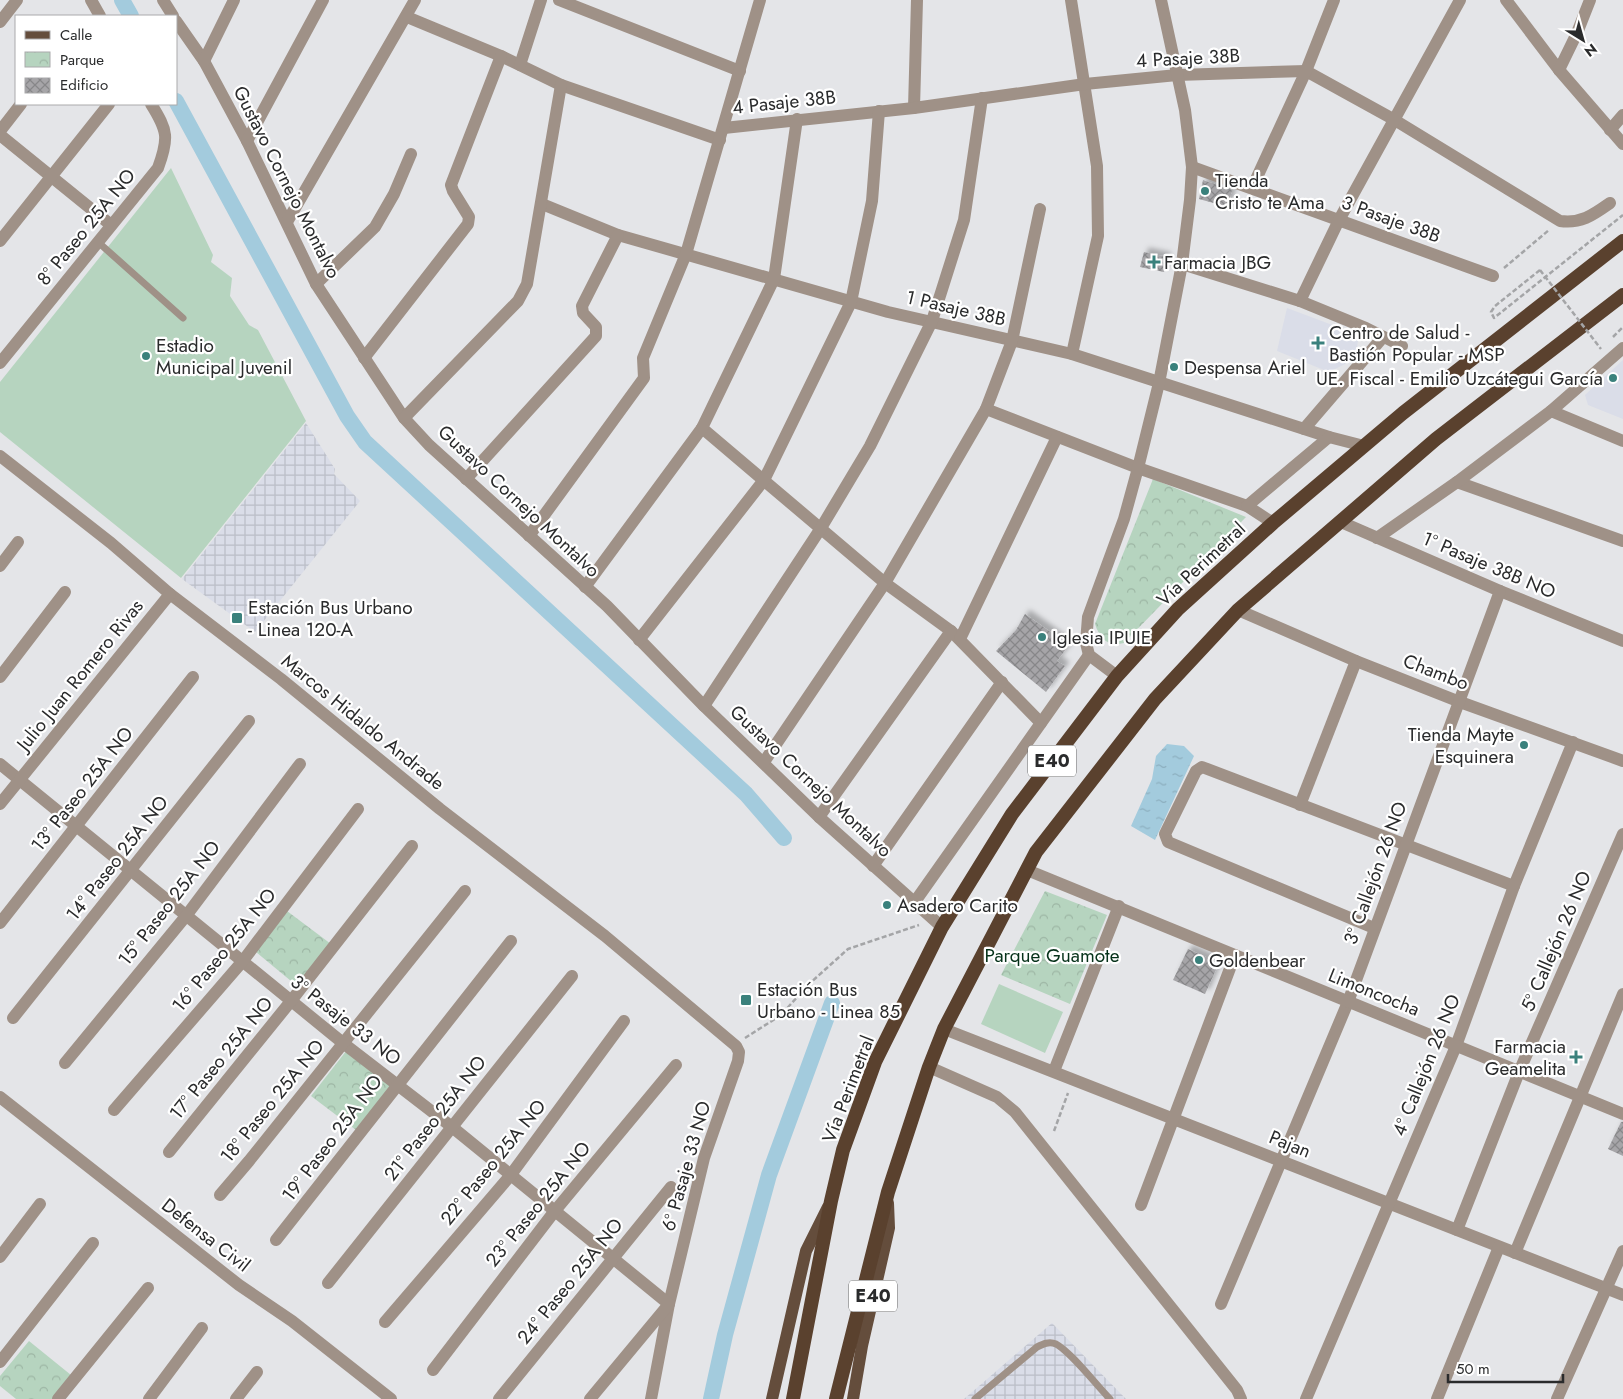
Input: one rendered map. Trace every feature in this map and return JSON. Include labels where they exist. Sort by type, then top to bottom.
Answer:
[{"type":"highway","name":"Vía Perimetral","points":[[792,1399],[831,1200],[844,1150],[875,1062],[942,927],[1012,814],[1117,676],[1178,609],[1273,523],[1364,446],[1623,241]]},
{"type":"highway","name":"E40","points":[[888,1192],[929,1067],[944,1029],[1036,852],[1155,699],[1238,610],[1436,440],[1623,295]]},
{"type":"highway","points":[[836,1399],[888,1192]]},
{"type":"main road","name":"E40","points":[[853,1399],[862,1346],[889,1228],[888,1192]]},
{"type":"main road","name":"Vía Perimetral","points":[[772,1399],[806,1251],[831,1200]]},
{"type":"street","points":[[0,22],[17,0]]},
{"type":"street","points":[[163,0],[172,15]]},
{"type":"street","points":[[204,61],[234,0]]},
{"type":"street","points":[[247,141],[323,0]]},
{"type":"street","points":[[287,222],[407,17],[415,0]]},
{"type":"street","points":[[520,65],[541,0]]},
{"type":"street","points":[[559,0],[740,71]]},
{"type":"street","points":[[528,536],[644,378],[643,358],[686,254],[760,0]]},
{"type":"street","points":[[914,108],[917,0]]},
{"type":"street","points":[[1071,0],[1097,166],[1098,236],[1072,354]]},
{"type":"street","points":[[1117,676],[1089,655],[1086,643],[1088,617],[1124,519],[1159,382],[1182,264],[1192,167],[1184,110],[1161,0]]},
{"type":"street","points":[[1252,188],[1306,71],[1334,0]]},
{"type":"street","points":[[1300,301],[1339,220],[1460,0]]},
{"type":"street","points":[[1506,0],[1559,70],[1623,144]]},
{"type":"street","points":[[1559,70],[1590,0]]},
{"type":"street","name":"4 Pasaje 38B","points":[[407,17],[501,56],[561,85],[722,134],[797,119],[914,108],[1084,84],[1177,75],[1306,71]]},
{"type":"street","name":"Gustavo Cornejo Montalvo","points":[[178,24],[204,61],[247,141],[316,284],[404,418],[466,479],[585,587],[819,818],[942,927]]},
{"type":"street","points":[[364,358],[468,224],[469,217],[453,191],[452,185],[501,56]]},
{"type":"street","points":[[1306,71],[1393,119],[1560,221],[1572,223],[1582,221],[1610,204]]},
{"type":"street","points":[[404,418],[518,301],[529,276],[561,85]]},
{"type":"street","points":[[704,706],[821,528],[870,446],[932,321],[964,220],[982,98]]},
{"type":"street","points":[[0,131],[20,105]]},
{"type":"street","points":[[0,241],[108,105]]},
{"type":"street","name":"8° Paseo 25A NO","points":[[0,363],[158,168],[167,144],[162,121],[152,105]]},
{"type":"street","points":[[638,640],[764,480],[852,302],[872,201],[879,111]]},
{"type":"street","points":[[1610,130],[1623,115]]},
{"type":"street","points":[[585,587],[702,428],[774,279],[797,119]]},
{"type":"street","points":[[0,135],[111,225]]},
{"type":"street","points":[[316,284],[375,227],[394,194],[411,154]]},
{"type":"street","name":"3 Pasaje 38B","points":[[1192,167],[1493,276]]},
{"type":"street","name":"1 Pasaje 38B","points":[[542,204],[618,235],[852,302],[1072,354],[1329,437],[1364,446]]},
{"type":"street","points":[[764,762],[885,582],[986,409],[1012,341],[1040,209]]},
{"type":"street","points":[[466,479],[596,336],[596,326],[583,313],[582,306],[618,235]]},
{"type":"street","points":[[1182,264],[1300,301],[1402,346]]},
{"type":"street","points":[[1304,429],[1383,337]]},
{"type":"street","points":[[1377,538],[1457,482],[1551,411],[1623,348]]},
{"type":"street","points":[[986,409],[1138,468],[1247,506],[1273,523]]},
{"type":"street","points":[[1551,411],[1623,441]]},
{"type":"street","points":[[702,428],[885,582],[956,635],[1041,723]]},
{"type":"street","points":[[819,818],[956,635],[1057,437]]},
{"type":"street","points":[[1247,506],[1329,437]]},
{"type":"street","name":"Marcos Hidaldo Andrade","points":[[0,456],[111,544],[170,594],[281,679],[440,809],[658,978],[736,1046]]},
{"type":"street","points":[[1457,482],[1623,541]]},
{"type":"street","name":"1° Pasaje 38B NO","points":[[1341,522],[1500,592],[1623,641]]},
{"type":"street","points":[[0,566],[18,542]]},
{"type":"street","points":[[0,677],[65,592]]},
{"type":"street","name":"3º Callejón 26 NO","points":[[1220,1304],[1348,1002],[1404,846],[1500,592]]},
{"type":"street","name":"Julio Juan Romero Rivas","points":[[0,804],[170,594]]},
{"type":"street","name":"Chambo","points":[[1238,610],[1356,661],[1460,702],[1623,761]]},
{"type":"street","points":[[914,903],[1089,655]]},
{"type":"street","points":[[1300,805],[1356,661]]},
{"type":"street","name":"13º Paseo 25A NO","points":[[0,923],[193,677]]},
{"type":"street","points":[[873,866],[1002,682]]},
{"type":"street","name":"14º Paseo 25A NO","points":[[13,1018],[249,721]]},
{"type":"street","name":"4º Callejón 26 NO","points":[[1306,1399],[1456,1046],[1514,886],[1573,742]]},
{"type":"street","name":"3º Pasaje 33 NO","points":[[0,764],[242,962],[452,1127],[554,1212],[614,1257],[669,1304]]},
{"type":"street","name":"15º Paseo 25A NO","points":[[64,1063],[186,916],[300,764]]},
{"type":"street","points":[[1374,928],[1168,842],[1165,834],[1196,771],[1202,767],[1404,846],[1514,886]]},
{"type":"street","name":"16º Paseo 25A NO","points":[[114,1110],[242,962],[358,808]]},
{"type":"street","name":"5º Callejón 26 NO","points":[[1457,1230],[1520,1072],[1623,834]]},
{"type":"street","name":"17º Paseo 25A NO","points":[[169,1152],[291,1001],[412,846]]},
{"type":"street","name":"Limoncocha","points":[[1027,870],[1119,906],[1623,1114]]},
{"type":"street","name":"18º Paseo 25A NO","points":[[220,1194],[249,1161],[465,891]]},
{"type":"street","points":[[1054,1071],[1119,906]]},
{"type":"street","name":"19º Paseo 25A NO","points":[[276,1240],[396,1084],[511,941]]},
{"type":"street","points":[[1141,1205],[1235,955]]},
{"type":"street","name":"21º Paseo 25A NO","points":[[328,1283],[572,976]]},
{"type":"street","points":[[1516,1253],[1623,994]]},
{"type":"street","name":"22º Paseo 25A NO","points":[[385,1322],[510,1176],[624,1021]]},
{"type":"street","name":"Pajan","points":[[944,1029],[1623,1295]]},
{"type":"street","name":"6º Pasaje 33 NO","points":[[651,1399],[669,1304],[704,1158],[738,1061],[739,1052],[736,1046]]},
{"type":"street","name":"23º Paseo 25A NO","points":[[433,1370],[554,1212],[676,1065]]},
{"type":"street","points":[[929,1067],[997,1097],[1014,1112],[1237,1390],[1241,1399]]},
{"type":"street","name":"Defensa Civil","points":[[0,1097],[232,1280],[292,1321],[391,1399]]},
{"type":"street","name":"24º Paseo 25A NO","points":[[499,1399],[671,1187]]},
{"type":"street","points":[[0,1258],[40,1204]]},
{"type":"street","points":[[0,1362],[93,1243]]},
{"type":"street","points":[[1437,1399],[1499,1246]]},
{"type":"street","points":[[1557,1399],[1623,1251]]},
{"type":"street","points":[[58,1399],[148,1288]]},
{"type":"street","points":[[590,1399],[669,1304]]},
{"type":"street","points":[[149,1399],[202,1328]]},
{"type":"street","points":[[236,1399],[257,1372]]},
{"type":"lane","points":[[98,242],[182,318]]},
{"type":"lane","points":[[975,1399],[1037,1347],[1047,1343],[1056,1344],[1067,1353],[1110,1399]]},
{"type":"path","points":[[1601,349],[1540,270],[1495,306],[1491,312],[1494,318],[1623,216]]},
{"type":"path","points":[[1493,276],[1560,221]]},
{"type":"path","points":[[736,1046],[746,1036],[781,1015],[809,984],[848,949],[912,928],[923,923],[929,916]]},
{"type":"path","points":[[1054,1131],[1073,1080]]},
{"type":"shaded area","name":"Centro de Salud - Bastión Popular - MSP","points":[[1287,308],[1359,335],[1355,359],[1329,372],[1277,351]]},
{"type":"shaded area","name":"UE. Fiscal - Emilio Uzcátegui García","points":[[1623,360],[1623,419],[1588,405],[1585,395]]},
{"type":"shaded area","points":[[306,423],[335,469],[334,474],[360,501],[255,632],[182,579]]},
{"type":"shaded area","points":[[1052,1323],[1126,1399],[964,1399]]},
{"type":"green space","name":"Estadio Municipal Juvenil","points":[[171,168],[213,255],[211,262],[232,278],[230,296],[249,325],[258,330],[306,421],[181,578],[0,432],[0,382]]},
{"type":"green space","points":[[1153,479],[1246,517],[1124,643],[1109,643],[1099,634],[1095,624]]},
{"type":"green space","name":"Parque Guamote","points":[[1045,891],[1107,915],[1070,1004],[1001,975]]},
{"type":"green space","points":[[287,911],[331,944],[297,986],[256,952]]},
{"type":"green space","points":[[999,984],[1063,1012],[1045,1053],[981,1024]]},
{"type":"green space","points":[[347,1050],[391,1085],[356,1130],[311,1096]]},
{"type":"green space","points":[[29,1341],[71,1375],[52,1399],[16,1399],[0,1386],[0,1376]]},
{"type":"water","points":[[1167,744],[1184,746],[1194,756],[1155,840],[1131,826],[1152,779],[1156,756]]},
{"type":"building","points":[[1203,180],[1232,190],[1228,207],[1199,199]]},
{"type":"building","name":"Farmacia JBG","points":[[1144,252],[1167,257],[1164,272],[1140,267]]},
{"type":"building","points":[[1025,614],[1069,645],[1057,661],[1065,666],[1046,692],[996,651],[1016,630]]},
{"type":"building","points":[[1188,949],[1219,963],[1205,994],[1173,980]]},
{"type":"building","points":[[1621,1122],[1623,1122],[1623,1156],[1608,1149]]},
{"type":"waterway","points":[[122,0],[130,15]]},
{"type":"waterway","points":[[178,105],[347,416],[365,442],[746,794],[784,838]]},
{"type":"waterway","points":[[711,1399],[725,1335],[769,1175],[832,1003]]},
{"type":"place","name":"Tienda Cristo te Ama","points":[[1205,191]]},
{"type":"place","name":"Farmacia JBG","points":[[1154,262]]},
{"type":"place","name":"Centro de Salud - Bastión Popular - MSP","points":[[1318,343]]},
{"type":"place","name":"Estadio Municipal Juvenil","points":[[146,356]]},
{"type":"place","name":"Despensa Ariel","points":[[1174,367]]},
{"type":"place","name":"UE. Fiscal - Emilio Uzcátegui García","points":[[1613,378]]},
{"type":"place","name":"Estación Bus Urbano - Linea 120-A","points":[[237,618]]},
{"type":"place","name":"Iglesia IPUIE","points":[[1042,637]]},
{"type":"place","name":"Tienda Mayte Esquinera","points":[[1524,745]]},
{"type":"place","name":"Asadero Carito","points":[[887,905]]},
{"type":"place","name":"Goldenbear","points":[[1199,960]]},
{"type":"place","name":"Estación Bus Urbano - Linea 85","points":[[746,1000]]},
{"type":"place","name":"Farmacia Geamelita","points":[[1576,1057]]}]
